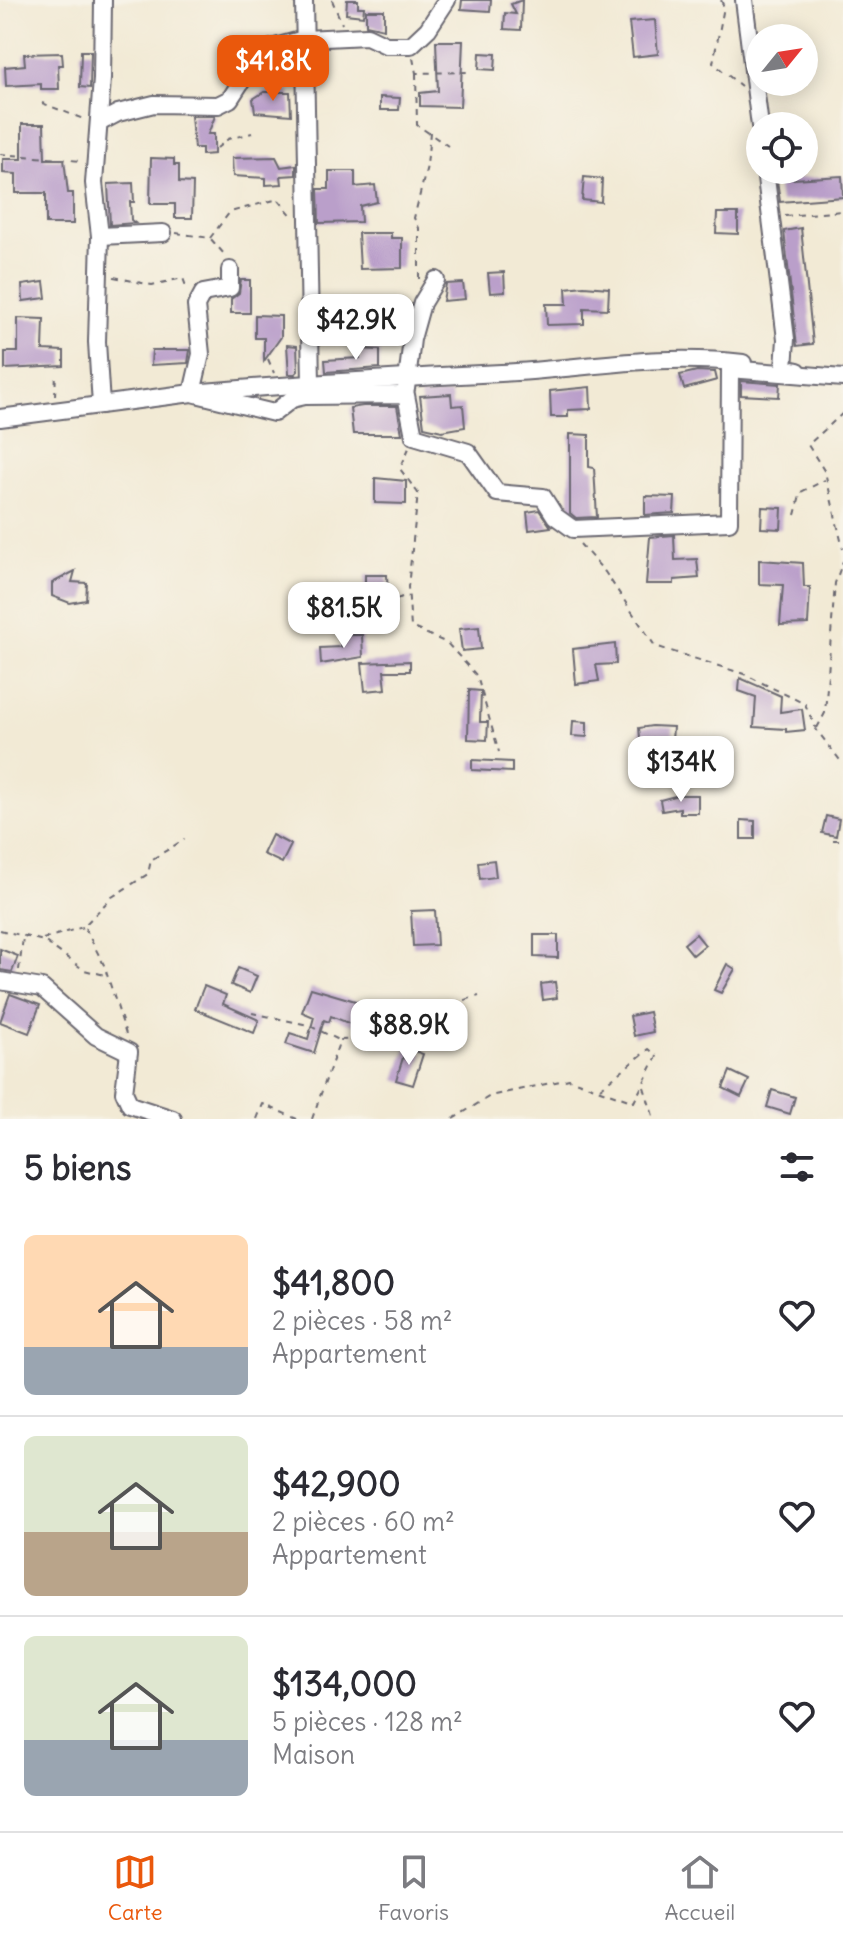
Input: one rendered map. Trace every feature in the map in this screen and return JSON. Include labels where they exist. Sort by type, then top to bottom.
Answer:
[{"type":"street","points":[[101,405],[97,342],[100,236],[96,164],[103,0]]},
{"type":"street","points":[[304,0],[311,383]]},
{"type":"street","points":[[99,125],[118,113],[154,104],[218,105],[230,99],[261,51],[304,39],[367,36],[386,45],[411,45],[428,29],[447,0]]},
{"type":"street","points":[[744,0],[758,112]]},
{"type":"street","points":[[766,184],[786,339],[784,368]]},
{"type":"street","points":[[100,236],[163,233]]},
{"type":"street","points":[[192,393],[201,354],[196,306],[203,293],[230,288],[230,270]]},
{"type":"street","points":[[432,286],[412,339],[408,388],[414,436],[468,452],[497,493],[543,497],[555,516],[573,529],[729,522],[730,369],[839,378]]},
{"type":"street","points":[[192,393],[274,413],[292,399],[408,388],[435,374],[502,373],[658,358],[784,368],[839,378]]},
{"type":"street","points":[[0,418],[192,393],[311,383],[408,388]]},
{"type":"street","points":[[0,981],[42,988],[96,1036],[129,1052],[124,1092],[130,1105],[173,1119]]},
{"type":"path","points":[[332,0],[340,22],[346,27]]},
{"type":"path","points":[[721,0],[724,7],[713,63],[757,99]]},
{"type":"path","points":[[411,45],[416,73],[417,125],[448,146]]},
{"type":"path","points":[[416,73],[471,72]]},
{"type":"path","points":[[42,103],[99,125]]},
{"type":"path","points":[[430,132],[427,166],[414,218],[419,228],[417,276],[432,286]]},
{"type":"path","points":[[217,148],[228,139],[252,133]]},
{"type":"path","points":[[0,154],[50,156],[96,164]]},
{"type":"path","points":[[210,238],[230,212],[278,199],[309,231]]},
{"type":"path","points":[[770,220],[786,215],[843,211]]},
{"type":"path","points":[[163,233],[210,238],[226,257],[230,270]]},
{"type":"path","points":[[100,287],[114,277],[152,285],[183,278],[187,289],[203,293]]},
{"type":"path","points":[[54,409],[56,372]]},
{"type":"path","points":[[843,413],[808,445],[826,480],[843,549]]},
{"type":"path","points":[[414,436],[400,469],[418,493],[409,594],[411,627],[447,643],[477,676],[499,752]]},
{"type":"path","points":[[795,515],[801,492],[826,480]]},
{"type":"path","points":[[575,539],[605,572],[655,646],[744,674],[805,704],[816,729],[843,764]]},
{"type":"path","points":[[816,729],[825,713],[835,583],[843,561]]},
{"type":"path","points":[[356,624],[375,608],[409,594]]},
{"type":"path","points":[[39,940],[84,926],[112,897],[148,874],[151,860],[185,839]]},
{"type":"path","points":[[833,840],[843,840]]},
{"type":"path","points":[[84,926],[106,975],[129,1043],[125,1050]]},
{"type":"path","points":[[0,930],[39,940],[84,970],[106,975]]},
{"type":"path","points":[[19,984],[23,936]]},
{"type":"path","points":[[252,1013],[308,1025],[340,1040],[357,1039],[396,1019],[479,996]]},
{"type":"path","points":[[312,1119],[340,1040]]},
{"type":"path","points":[[600,1088],[649,1049],[657,1056],[643,1078],[643,1086],[654,1119]]},
{"type":"path","points":[[453,1119],[490,1096],[569,1079],[634,1102],[643,1086]]},
{"type":"path","points":[[257,1119],[263,1104],[297,1119]]},
{"type":"building","points":[[347,0],[358,0],[358,7],[364,7],[363,16],[346,14]]},
{"type":"building","points":[[462,0],[491,0],[490,11],[461,9]]},
{"type":"building","points":[[522,0],[521,30],[504,29],[505,13],[516,14],[511,4]]},
{"type":"building","points":[[366,10],[384,10],[384,29],[366,25]]},
{"type":"building","points":[[655,20],[658,54],[633,57],[629,22]]},
{"type":"building","points":[[436,41],[463,41],[460,107],[420,106],[420,93],[438,91]]},
{"type":"building","points":[[81,51],[91,51],[90,88],[80,87]]},
{"type":"building","points":[[62,53],[63,65],[58,65],[59,89],[41,89],[41,84],[6,86],[5,67],[25,65],[24,54]]},
{"type":"building","points":[[480,53],[496,54],[495,70],[479,69]]},
{"type":"building","points":[[264,92],[290,92],[291,115],[255,112],[253,99]]},
{"type":"building","points":[[380,97],[400,98],[399,110],[380,110]]},
{"type":"building","points":[[191,116],[215,116],[208,134],[214,134],[214,154],[202,155],[202,148],[194,148]]},
{"type":"building","points":[[22,124],[44,124],[45,159],[64,159],[68,193],[73,193],[73,224],[46,224],[46,193],[16,193],[16,174],[3,173],[3,159],[22,159]]},
{"type":"building","points":[[276,157],[281,167],[296,165],[296,175],[281,176],[282,184],[266,185],[266,178],[233,176],[232,158]]},
{"type":"building","points":[[151,158],[174,159],[174,165],[179,165],[179,182],[193,183],[192,218],[175,218],[175,204],[150,204]]},
{"type":"building","points":[[329,171],[355,171],[355,187],[375,185],[377,202],[360,206],[361,222],[319,223],[318,189],[329,189]]},
{"type":"building","points":[[842,176],[843,197],[780,202],[778,184],[818,184],[818,177]]},
{"type":"building","points":[[584,177],[602,179],[601,202],[582,200]]},
{"type":"building","points":[[133,183],[134,202],[130,202],[131,220],[135,223],[110,225],[108,184]]},
{"type":"building","points":[[717,213],[738,213],[738,234],[716,233]]},
{"type":"building","points":[[801,228],[813,344],[797,346],[784,231]]},
{"type":"building","points":[[358,233],[391,233],[391,238],[402,238],[402,268],[360,269]]},
{"type":"building","points":[[504,272],[505,292],[490,293],[488,273]]},
{"type":"building","points":[[241,280],[250,280],[250,313],[231,313],[231,299],[239,293]]},
{"type":"building","points":[[44,282],[46,298],[23,301],[22,285]]},
{"type":"building","points":[[463,283],[465,299],[443,301],[446,284]]},
{"type":"building","points":[[566,288],[609,288],[608,309],[584,308],[584,324],[547,325],[546,304],[567,304]]},
{"type":"building","points":[[255,315],[281,316],[281,337],[264,361],[264,338],[255,338]]},
{"type":"building","points":[[18,318],[44,319],[43,350],[64,351],[64,366],[5,369],[5,352],[18,352]]},
{"type":"building","points":[[287,345],[297,346],[298,371],[295,374],[289,374]]},
{"type":"building","points":[[360,349],[380,350],[380,368],[326,372],[325,360],[360,358]]},
{"type":"building","points":[[152,350],[190,350],[188,363],[151,365]]},
{"type":"building","points":[[697,371],[715,372],[717,380],[684,389],[680,375]]},
{"type":"building","points":[[741,381],[780,384],[779,397],[741,395]]},
{"type":"building","points":[[590,387],[591,409],[568,410],[568,417],[551,417],[550,391]]},
{"type":"building","points":[[451,394],[452,406],[463,405],[465,427],[442,431],[424,427],[420,396]]},
{"type":"building","points":[[397,406],[402,434],[353,434],[350,408]]},
{"type":"building","points":[[570,434],[589,435],[589,467],[594,468],[597,517],[576,518],[570,513]]},
{"type":"building","points":[[375,478],[406,481],[406,504],[375,503]]},
{"type":"building","points":[[645,496],[675,497],[674,513],[645,515]]},
{"type":"building","points":[[762,507],[782,508],[781,529],[761,528]]},
{"type":"building","points":[[539,510],[551,527],[529,530],[527,512]]},
{"type":"building","points":[[674,535],[675,560],[697,559],[699,578],[674,580],[674,584],[646,584],[650,537]]},
{"type":"building","points":[[759,560],[803,563],[804,587],[810,587],[808,624],[780,625],[783,585],[759,584]]},
{"type":"building","points":[[75,571],[72,582],[87,583],[86,600],[70,603],[52,596],[52,583]]},
{"type":"building","points":[[365,575],[387,575],[388,598],[365,598]]},
{"type":"building","points":[[479,627],[481,649],[462,651],[459,629]]},
{"type":"building","points":[[340,635],[362,635],[363,657],[321,664],[320,648],[341,647]]},
{"type":"building","points":[[615,644],[616,664],[596,665],[599,681],[576,684],[573,649]]},
{"type":"building","points":[[410,661],[410,671],[384,671],[386,689],[365,691],[362,663]]},
{"type":"building","points":[[740,678],[781,696],[780,712],[802,709],[805,730],[786,732],[786,729],[754,727],[756,697],[739,691]]},
{"type":"building","points":[[469,690],[481,691],[480,722],[488,722],[487,740],[468,739]]},
{"type":"building","points":[[573,721],[587,722],[587,737],[572,736]]},
{"type":"building","points":[[673,727],[672,741],[641,746],[639,728]]},
{"type":"building","points":[[472,760],[512,762],[512,772],[472,770]]},
{"type":"building","points":[[679,795],[698,795],[698,813],[680,813],[680,808],[662,811],[660,800]]},
{"type":"building","points":[[826,816],[839,819],[836,836],[822,833]]},
{"type":"building","points":[[741,820],[755,821],[755,839],[741,839]]},
{"type":"building","points":[[272,835],[291,845],[282,863],[263,854]]},
{"type":"building","points":[[494,860],[496,877],[480,879],[478,862]]},
{"type":"building","points":[[435,910],[437,945],[413,946],[411,911]]},
{"type":"building","points":[[696,934],[705,945],[693,955],[684,944]]},
{"type":"building","points":[[534,935],[558,935],[558,958],[534,957]]},
{"type":"building","points":[[0,949],[18,956],[12,972],[0,970]]},
{"type":"building","points":[[727,964],[735,969],[721,993],[714,990]]},
{"type":"building","points":[[238,968],[257,976],[250,993],[231,985]]},
{"type":"building","points":[[555,982],[557,998],[543,1000],[541,984]]},
{"type":"building","points":[[204,986],[226,995],[223,1004],[259,1020],[254,1033],[195,1009]]},
{"type":"building","points":[[311,988],[362,1003],[353,1025],[331,1016],[329,1022],[324,1020],[314,1053],[286,1044],[290,1033],[308,1039],[314,1017],[302,1012]]},
{"type":"building","points":[[10,994],[40,1005],[29,1033],[0,1022]]},
{"type":"building","points":[[649,1012],[653,1032],[634,1036],[630,1016]]},
{"type":"building","points":[[406,1048],[423,1054],[413,1085],[396,1080]]},
{"type":"building","points":[[730,1071],[749,1080],[741,1097],[723,1088]]},
{"type":"building","points":[[772,1090],[795,1097],[790,1114],[767,1107]]}]
